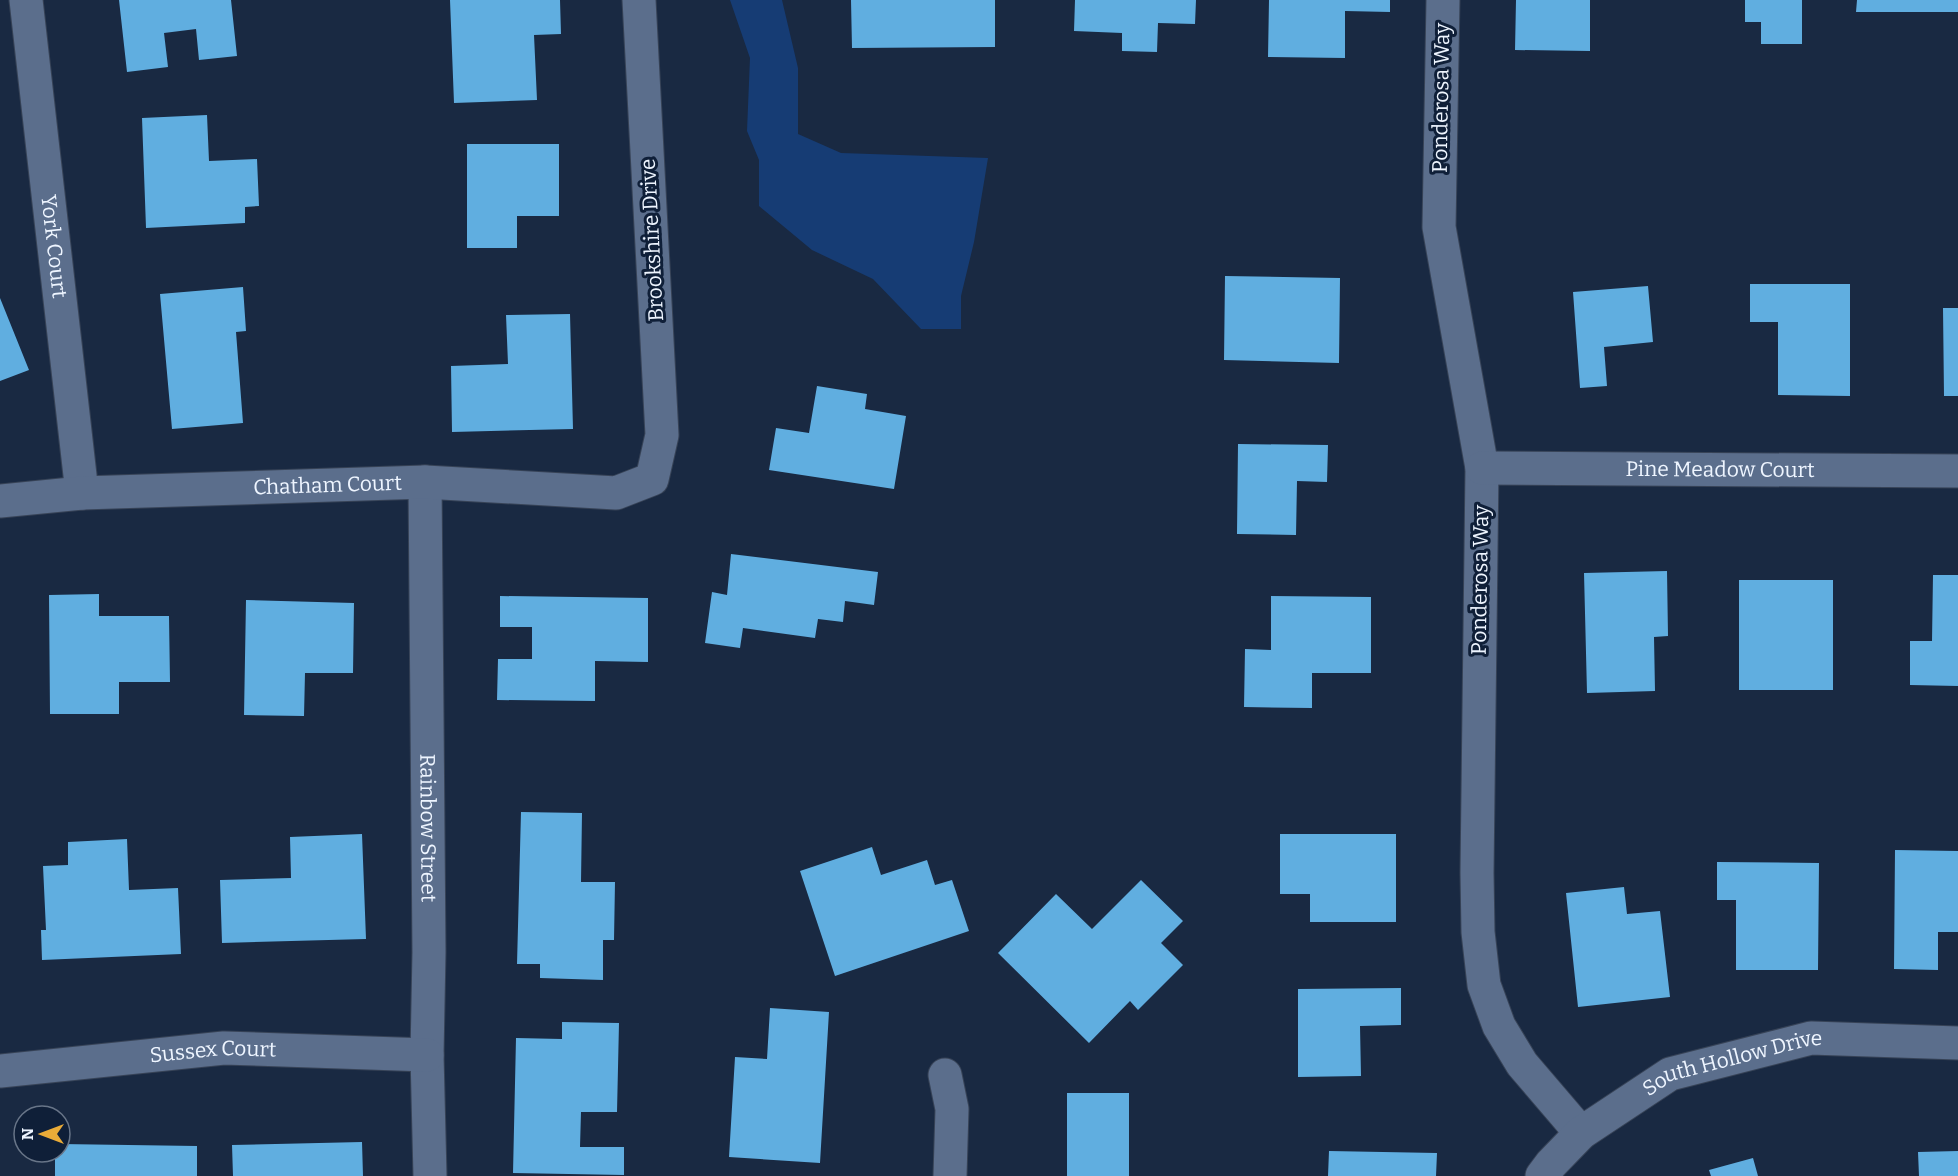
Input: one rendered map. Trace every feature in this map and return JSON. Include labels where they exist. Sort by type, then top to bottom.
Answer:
[{"type":"street","name":"York Court","points":[[26,0],[82,493]]},
{"type":"street","name":"Brookshire Drive","points":[[639,0],[662,435],[652,479]]},
{"type":"street","name":"Ponderosa Way","points":[[1443,0],[1439,227],[1482,468],[1477,873],[1478,932],[1484,985],[1499,1026],[1522,1064],[1581,1132]]},
{"type":"street","name":"Pine Meadow Court","points":[[1482,468],[1958,471]]},
{"type":"street","name":"Chatham Court","points":[[0,501],[82,493],[425,482],[616,493],[652,479]]},
{"type":"street","name":"Rainbow Street","points":[[425,482],[429,952],[427,1055],[430,1176]]},
{"type":"street","name":"South Hollow Drive","points":[[1542,1176],[1581,1132],[1670,1074],[1811,1038],[1958,1043]]},
{"type":"street","name":"Sussex Court","points":[[0,1071],[224,1048],[427,1055]]},
{"type":"street","points":[[945,1075],[952,1109],[950,1176]]},
{"type":"water","points":[[730,0],[782,0],[798,68],[798,134],[841,153],[988,158],[974,242],[961,296],[961,329],[921,329],[873,279],[812,250],[759,206],[759,160],[747,131],[750,58]]},
{"type":"building","points":[[119,0],[231,0],[237,56],[199,60],[196,29],[164,33],[168,67],[127,72]]},
{"type":"building","points":[[450,0],[560,0],[561,34],[534,35],[537,100],[454,103]]},
{"type":"building","points":[[851,0],[995,0],[995,47],[852,48]]},
{"type":"building","points":[[1075,0],[1196,0],[1195,24],[1158,23],[1157,52],[1122,51],[1122,33],[1074,31]]},
{"type":"building","points":[[1269,0],[1390,0],[1390,12],[1345,11],[1345,58],[1268,57]]},
{"type":"building","points":[[1516,0],[1590,0],[1590,51],[1515,50]]},
{"type":"building","points":[[1745,0],[1802,0],[1802,44],[1761,44],[1761,22],[1745,22]]},
{"type":"building","points":[[1857,0],[1958,0],[1958,12],[1856,12]]},
{"type":"building","points":[[207,115],[209,161],[257,159],[259,206],[245,207],[245,223],[146,228],[142,118]]},
{"type":"building","points":[[467,144],[559,144],[559,216],[517,216],[517,248],[467,248]]},
{"type":"building","points":[[1225,276],[1340,278],[1339,363],[1224,360]]},
{"type":"building","points":[[1750,284],[1850,284],[1850,396],[1778,395],[1778,322],[1750,322]]},
{"type":"building","points":[[1648,286],[1653,342],[1604,347],[1607,386],[1580,388],[1573,292]]},
{"type":"building","points":[[243,287],[246,331],[236,332],[243,423],[172,429],[160,294]]},
{"type":"building","points":[[0,298],[29,370],[0,381]]},
{"type":"building","points":[[1943,308],[1958,308],[1958,396],[1944,396]]},
{"type":"building","points":[[570,314],[573,429],[452,432],[451,366],[508,364],[506,315]]},
{"type":"building","points":[[817,386],[867,394],[865,409],[906,416],[894,489],[769,470],[776,428],[809,433]]},
{"type":"building","points":[[1238,444],[1328,445],[1327,482],[1297,481],[1296,535],[1237,534]]},
{"type":"building","points":[[731,554],[878,572],[874,605],[845,601],[843,622],[818,619],[815,638],[743,628],[740,648],[705,643],[712,592],[727,595]]},
{"type":"building","points":[[1667,571],[1668,636],[1654,637],[1655,691],[1587,693],[1584,573]]},
{"type":"building","points":[[1933,575],[1958,575],[1958,686],[1910,685],[1910,641],[1932,641]]},
{"type":"building","points":[[1739,580],[1833,580],[1833,690],[1739,690]]},
{"type":"building","points":[[99,594],[99,616],[169,616],[170,682],[119,682],[119,714],[50,714],[49,595]]},
{"type":"building","points":[[500,596],[648,598],[648,662],[595,661],[595,701],[497,700],[498,659],[532,659],[532,627],[500,627]]},
{"type":"building","points":[[1271,596],[1371,597],[1371,673],[1312,673],[1312,708],[1244,707],[1245,649],[1271,650]]},
{"type":"building","points":[[246,600],[354,603],[353,673],[305,673],[304,716],[244,715]]},
{"type":"building","points":[[521,812],[582,813],[581,882],[615,882],[614,940],[603,940],[603,980],[540,978],[540,964],[517,964]]},
{"type":"building","points":[[362,834],[366,939],[222,943],[220,880],[291,878],[290,837]]},
{"type":"building","points":[[1280,834],[1396,834],[1396,922],[1310,922],[1310,894],[1280,894]]},
{"type":"building","points":[[127,839],[129,890],[178,888],[181,954],[42,960],[41,930],[46,930],[43,866],[68,865],[68,842]]},
{"type":"building","points":[[872,847],[881,875],[927,860],[935,885],[952,880],[969,931],[835,976],[800,871]]},
{"type":"building","points":[[1895,850],[1958,851],[1958,932],[1938,932],[1938,970],[1894,969]]},
{"type":"building","points":[[1717,862],[1819,863],[1818,970],[1736,970],[1736,900],[1717,900]]},
{"type":"building","points":[[1141,880],[1183,921],[1161,943],[1183,965],[1138,1010],[1130,1001],[1089,1043],[998,953],[1056,894],[1092,929]]},
{"type":"building","points":[[1624,887],[1627,914],[1660,911],[1670,997],[1578,1007],[1566,893]]},
{"type":"building","points":[[1401,988],[1401,1025],[1360,1026],[1361,1076],[1298,1077],[1298,989]]},
{"type":"building","points":[[770,1008],[829,1012],[820,1163],[729,1157],[735,1057],[767,1059]]},
{"type":"building","points":[[562,1022],[619,1023],[617,1112],[581,1112],[580,1147],[624,1147],[624,1175],[513,1173],[516,1038],[562,1039]]},
{"type":"building","points":[[1067,1093],[1129,1093],[1129,1176],[1067,1176]]},
{"type":"building","points":[[362,1142],[363,1176],[233,1176],[232,1145]]},
{"type":"building","points":[[72,1144],[197,1146],[197,1176],[55,1176],[55,1164],[72,1164]]},
{"type":"building","points":[[1329,1151],[1437,1153],[1436,1176],[1328,1176]]},
{"type":"building","points":[[1958,1151],[1958,1176],[1919,1176],[1918,1152]]},
{"type":"building","points":[[1753,1158],[1758,1176],[1711,1176],[1709,1170]]}]
